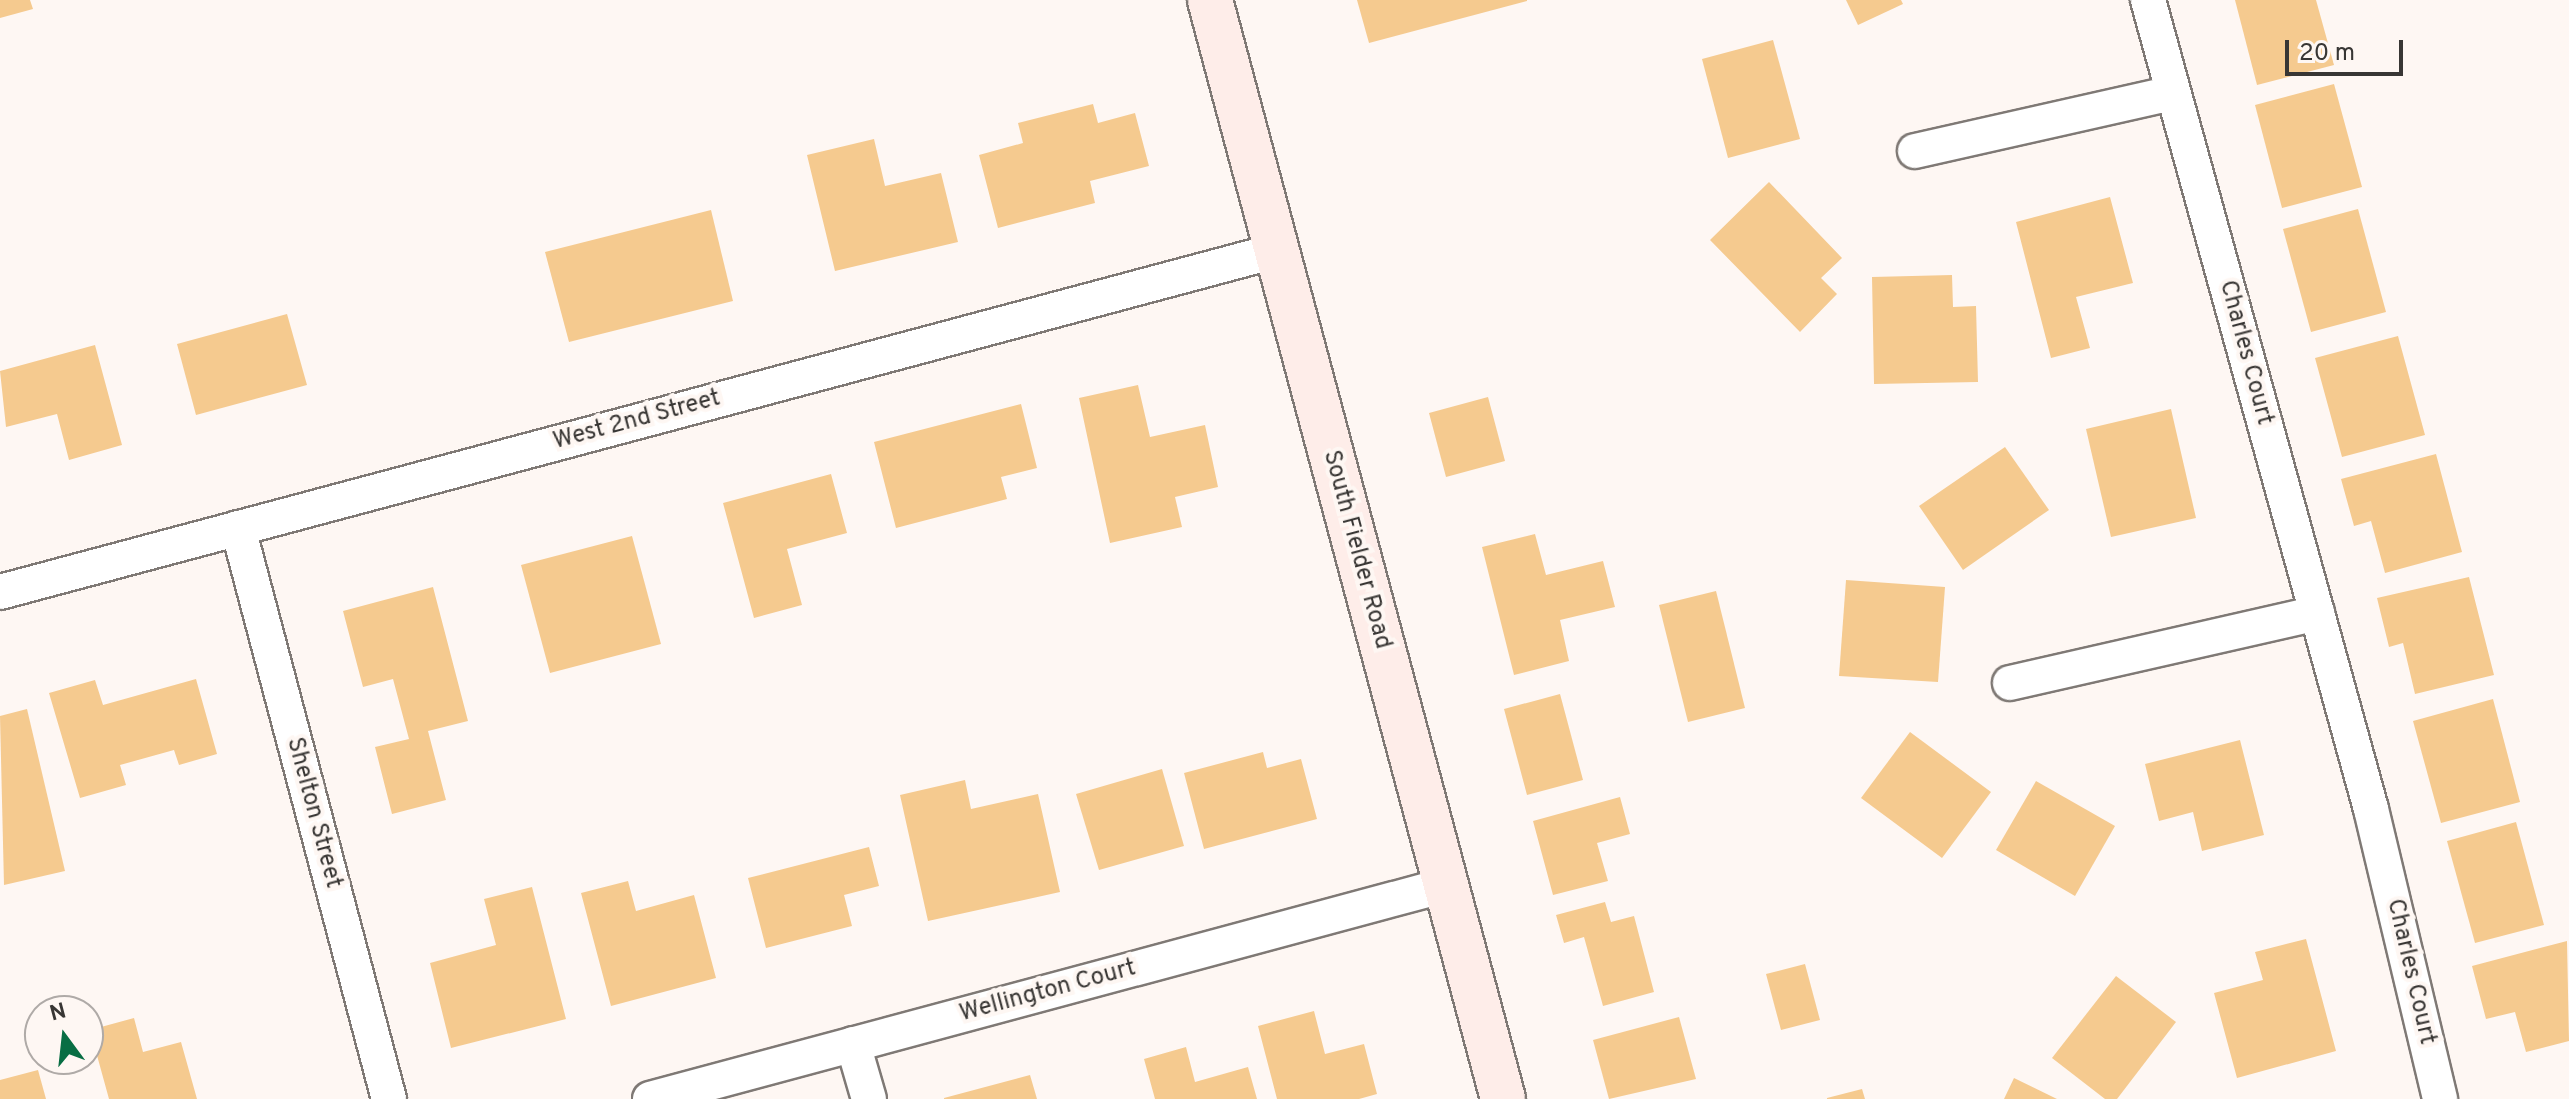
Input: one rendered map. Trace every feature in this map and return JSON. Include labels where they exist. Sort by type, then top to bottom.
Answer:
[{"type":"main road","name":"South Fielder Road","points":[[1210,0],[1503,1099]]},
{"type":"street","name":"Charles Court","points":[[2148,0],[2371,809],[2440,1099]]},
{"type":"street","points":[[1915,151],[2173,93]]},
{"type":"street","name":"West 2nd Street","points":[[0,592],[1275,251]]},
{"type":"street","name":"Shelton Street","points":[[238,528],[389,1099]]},
{"type":"street","points":[[2010,683],[2317,613]]},
{"type":"street","name":"Wellington Court","points":[[650,1099],[1446,885]]},
{"type":"street","points":[[853,1044],[869,1099]]},
{"type":"building","points":[[0,0],[30,0],[33,9],[0,18]]},
{"type":"building","points":[[1357,0],[1527,0],[1527,1],[1369,43]]},
{"type":"building","points":[[1846,0],[1901,0],[1903,4],[1858,25]]},
{"type":"building","points":[[2235,0],[2316,0],[2334,65],[2257,85]]},
{"type":"building","points":[[1773,40],[1800,139],[1728,158],[1702,59]]},
{"type":"building","points":[[2334,84],[2362,187],[2282,208],[2255,105]]},
{"type":"building","points":[[1093,104],[1098,123],[1135,113],[1149,166],[1090,181],[1095,203],[998,228],[979,155],[1023,143],[1018,123]]},
{"type":"building","points":[[874,139],[885,186],[941,173],[958,242],[835,271],[807,155]]},
{"type":"building","points":[[1769,182],[1842,258],[1821,278],[1837,294],[1800,332],[1710,240]]},
{"type":"building","points":[[2110,197],[2133,283],[2076,297],[2090,348],[2051,358],[2016,222]]},
{"type":"building","points":[[2358,209],[2386,312],[2311,332],[2283,229]]},
{"type":"building","points":[[711,210],[733,301],[569,342],[545,252]]},
{"type":"building","points":[[1952,275],[1953,307],[1976,306],[1978,382],[1874,384],[1872,277]]},
{"type":"building","points":[[287,314],[307,385],[196,415],[177,344]]},
{"type":"building","points":[[2398,336],[2425,435],[2342,457],[2315,358]]},
{"type":"building","points":[[95,345],[122,445],[69,460],[57,414],[6,427],[0,371]]},
{"type":"building","points":[[1138,385],[1150,437],[1205,425],[1218,487],[1175,497],[1182,527],[1110,543],[1079,398]]},
{"type":"building","points":[[1488,397],[1505,461],[1446,477],[1429,413]]},
{"type":"building","points":[[1021,404],[1037,468],[1001,477],[1007,499],[896,528],[874,442]]},
{"type":"building","points":[[2171,409],[2196,518],[2111,537],[2086,429]]},
{"type":"building","points":[[2005,447],[2049,510],[1963,570],[1919,506]]},
{"type":"building","points":[[2436,454],[2462,552],[2385,573],[2371,521],[2354,526],[2341,479]]},
{"type":"building","points":[[831,474],[847,533],[787,549],[802,605],[754,618],[723,503]]},
{"type":"building","points":[[1535,534],[1546,575],[1603,561],[1615,607],[1560,620],[1569,661],[1514,675],[1482,547]]},
{"type":"building","points":[[632,536],[661,644],[550,673],[521,565]]},
{"type":"building","points":[[2469,577],[2494,675],[2415,694],[2403,643],[2389,647],[2377,598]]},
{"type":"building","points":[[1846,580],[1945,587],[1938,682],[1839,676]]},
{"type":"building","points":[[433,587],[468,721],[428,731],[446,800],[392,814],[375,747],[409,739],[393,679],[363,687],[343,611]]},
{"type":"building","points":[[1716,591],[1745,708],[1688,722],[1659,605]]},
{"type":"building","points":[[196,679],[217,754],[179,765],[174,750],[120,765],[126,785],[80,798],[49,693],[95,680],[103,705]]},
{"type":"building","points":[[1560,694],[1583,780],[1527,795],[1504,709]]},
{"type":"building","points":[[2493,699],[2520,802],[2441,823],[2413,721]]},
{"type":"building","points":[[27,709],[65,871],[4,885],[0,716]]},
{"type":"building","points":[[1910,732],[1991,792],[1942,858],[1861,798]]},
{"type":"building","points":[[2240,740],[2264,835],[2202,851],[2193,812],[2159,821],[2145,764]]},
{"type":"building","points":[[1263,752],[1267,768],[1301,759],[1317,819],[1204,849],[1184,773]]},
{"type":"building","points":[[1162,769],[1184,846],[1099,870],[1076,794]]},
{"type":"building","points":[[965,780],[971,809],[1038,794],[1060,892],[928,921],[900,795]]},
{"type":"building","points":[[2036,781],[2115,826],[2075,896],[1996,850]]},
{"type":"building","points":[[1620,797],[1630,834],[1597,843],[1608,881],[1553,895],[1533,821]]},
{"type":"building","points":[[2516,822],[2544,925],[2475,943],[2447,841]]},
{"type":"building","points":[[869,847],[879,886],[844,895],[852,926],[766,948],[748,878]]},
{"type":"building","points":[[628,881],[636,911],[694,895],[716,978],[611,1006],[581,893]]},
{"type":"building","points":[[532,887],[566,1019],[451,1048],[430,963],[496,945],[484,899]]},
{"type":"building","points":[[1605,902],[1611,922],[1634,916],[1654,992],[1603,1006],[1584,937],[1564,943],[1556,915]]},
{"type":"building","points":[[2306,939],[2336,1051],[2237,1078],[2214,993],[2263,980],[2255,952]]},
{"type":"building","points":[[2567,941],[2569,1041],[2526,1052],[2515,1012],[2486,1019],[2472,966]]},
{"type":"building","points":[[1805,964],[1820,1020],[1781,1030],[1766,974]]},
{"type":"building","points":[[2116,976],[2176,1022],[2117,1099],[2105,1099],[2052,1058]]},
{"type":"building","points":[[1314,1011],[1325,1054],[1364,1044],[1377,1094],[1359,1099],[1277,1099],[1258,1026]]},
{"type":"building","points":[[1679,1017],[1696,1079],[1609,1099],[1593,1040]]},
{"type":"building","points":[[134,1018],[143,1052],[181,1042],[197,1099],[109,1099],[102,1075],[104,1026]]},
{"type":"building","points":[[1186,1047],[1195,1082],[1248,1067],[1257,1099],[1155,1099],[1144,1059]]},
{"type":"building","points":[[24,1074],[39,1075],[46,1099],[0,1099],[0,1080]]},
{"type":"building","points":[[1030,1075],[1037,1099],[944,1099],[944,1098]]},
{"type":"building","points":[[2014,1078],[2057,1099],[2004,1099]]},
{"type":"building","points":[[1862,1089],[1865,1099],[1827,1099],[1827,1098]]}]
